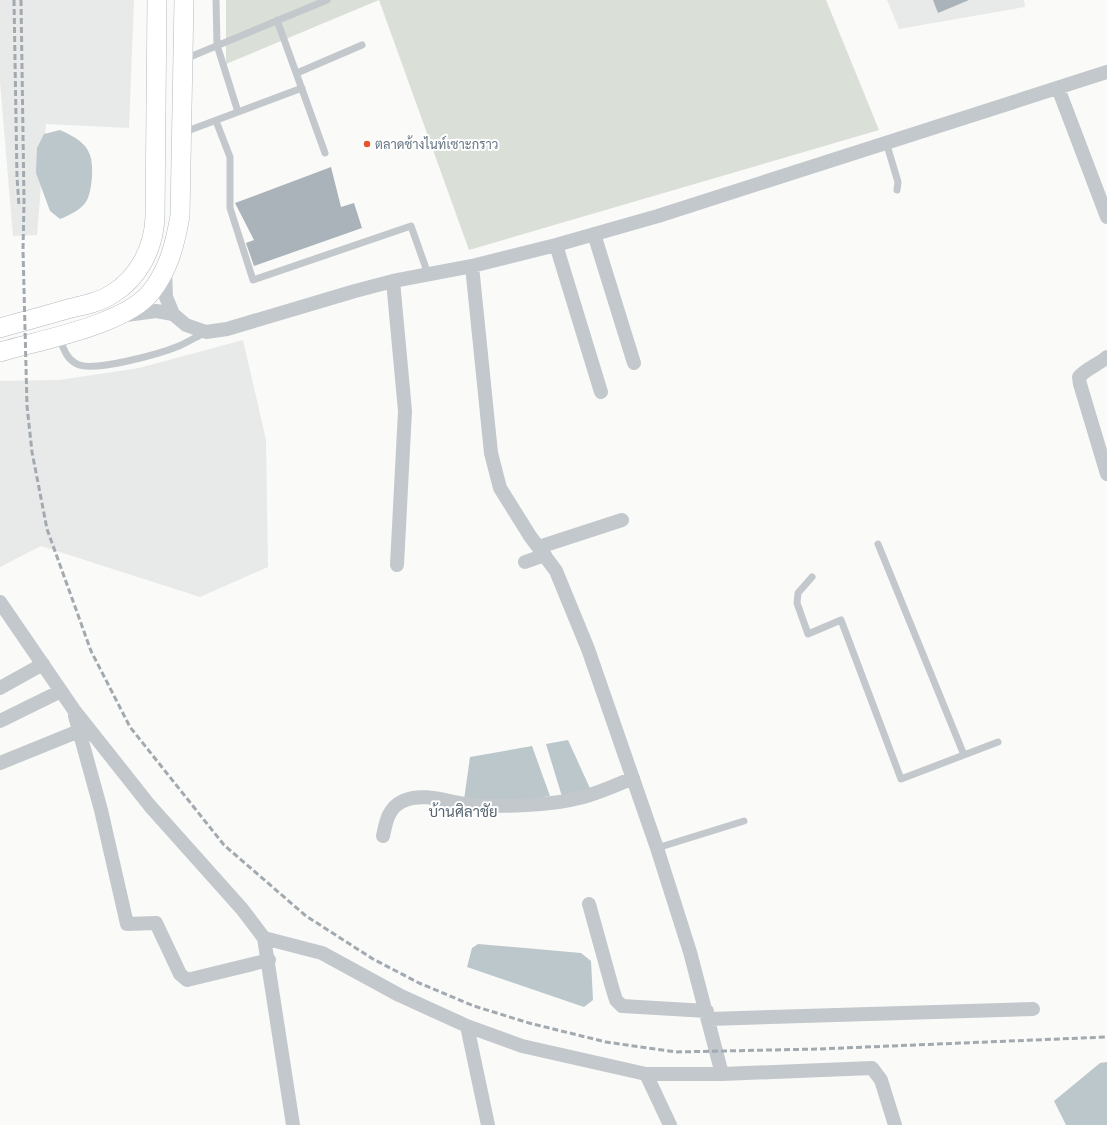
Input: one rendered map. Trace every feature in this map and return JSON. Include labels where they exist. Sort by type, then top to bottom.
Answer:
[{"type":"main road","points":[[0,328],[112,295],[130,280],[144,262],[155,232],[157,0]]},
{"type":"main road","points":[[0,352],[58,336],[116,317],[133,307],[150,293],[165,270],[174,248],[180,216],[184,0]]},
{"type":"street","points":[[116,317],[144,311],[172,314],[186,325],[206,332],[227,329],[307,304],[393,281],[472,266],[556,245],[658,216],[1107,72]]},
{"type":"street","points":[[1058,88],[1107,217]]},
{"type":"street","points":[[594,234],[634,363]]},
{"type":"street","points":[[556,245],[601,392]]},
{"type":"street","points":[[472,266],[491,453],[500,488],[556,571],[588,649],[657,848],[690,952],[708,1015],[722,1074]]},
{"type":"street","points":[[165,270],[166,297],[172,314]]},
{"type":"street","points":[[393,281],[404,411],[397,564]]},
{"type":"street","points":[[1107,357],[1079,377],[1107,474]]},
{"type":"street","points":[[525,562],[542,551],[622,520]]},
{"type":"street","points":[[0,602],[74,710],[150,806],[242,909],[264,938],[269,960],[293,1125]]},
{"type":"street","points":[[0,688],[43,664]]},
{"type":"street","points":[[0,720],[61,691]]},
{"type":"street","points":[[74,710],[127,924],[156,923],[180,974],[187,980],[269,960]]},
{"type":"street","points":[[0,763],[79,731]]},
{"type":"street","points":[[383,836],[388,815],[392,809],[403,801],[413,798],[432,798],[475,805],[568,801],[632,778]]},
{"type":"street","points":[[589,904],[616,1000],[622,1006],[708,1015],[1033,1009]]},
{"type":"street","points":[[264,938],[322,952],[399,995],[467,1026],[522,1046],[646,1074],[722,1074],[872,1068],[881,1080],[895,1125]]},
{"type":"street","points":[[467,1026],[488,1125]]},
{"type":"street","points":[[646,1074],[670,1125]]},
{"type":"lane","points":[[216,0],[217,45],[238,112]]},
{"type":"lane","points":[[183,59],[327,0]]},
{"type":"lane","points":[[277,20],[325,154]]},
{"type":"lane","points":[[296,73],[362,45]]},
{"type":"lane","points":[[182,134],[302,88]]},
{"type":"lane","points":[[216,121],[230,157],[230,208],[253,280],[411,226],[428,274]]},
{"type":"lane","points":[[886,142],[898,182],[896,190]]},
{"type":"lane","points":[[58,336],[67,356],[72,361],[78,365],[104,367],[178,346],[206,332]]},
{"type":"lane","points":[[878,544],[964,755]]},
{"type":"lane","points":[[812,577],[798,593],[797,603],[808,634],[841,620],[901,779],[998,742]]},
{"type":"lane","points":[[657,848],[744,821]]},
{"type":"shaded area","points":[[0,0],[134,0],[129,128],[46,124],[37,235],[13,236],[0,82]]},
{"type":"shaded area","points":[[226,0],[379,0],[226,64]]},
{"type":"shaded area","points":[[379,0],[826,0],[879,130],[469,250]]},
{"type":"shaded area","points":[[887,0],[1024,0],[1025,7],[899,29]]},
{"type":"shaded area","points":[[60,130],[69,134],[85,146],[90,155],[92,171],[89,196],[85,203],[75,212],[60,219],[50,211],[36,173],[37,148],[44,134]]},
{"type":"shaded area","points":[[243,340],[266,440],[268,567],[200,597],[41,546],[0,567],[0,381],[59,380],[139,368]]},
{"type":"shaded area","points":[[568,740],[594,797],[564,803],[546,744]]},
{"type":"shaded area","points":[[532,746],[550,796],[479,806],[464,800],[470,757]]},
{"type":"shaded area","points":[[478,944],[581,953],[591,961],[593,1000],[584,1007],[467,967],[472,948]]},
{"type":"shaded area","points":[[1107,1062],[1107,1125],[1066,1125],[1054,1101],[1100,1063]]},
{"type":"building","points":[[933,0],[969,0],[938,13]]},
{"type":"building","points":[[331,167],[341,207],[354,203],[362,228],[254,266],[246,243],[254,240],[235,203]]},
{"type":"railway","points":[[14,0],[17,177],[19,206]]},
{"type":"railway","points":[[21,0],[24,201],[23,250],[27,406],[32,452],[47,529],[91,651],[130,727],[224,845],[306,916],[373,959],[419,983],[474,1006],[529,1023],[606,1042],[676,1052],[819,1049],[1107,1037]]},
{"type":"place","name":"ตลาดช้างไนท์เซาะกราว","points":[[367,144]]},
{"type":"district","name":"บ้านศิลาชัย","points":[[463,811]]}]
